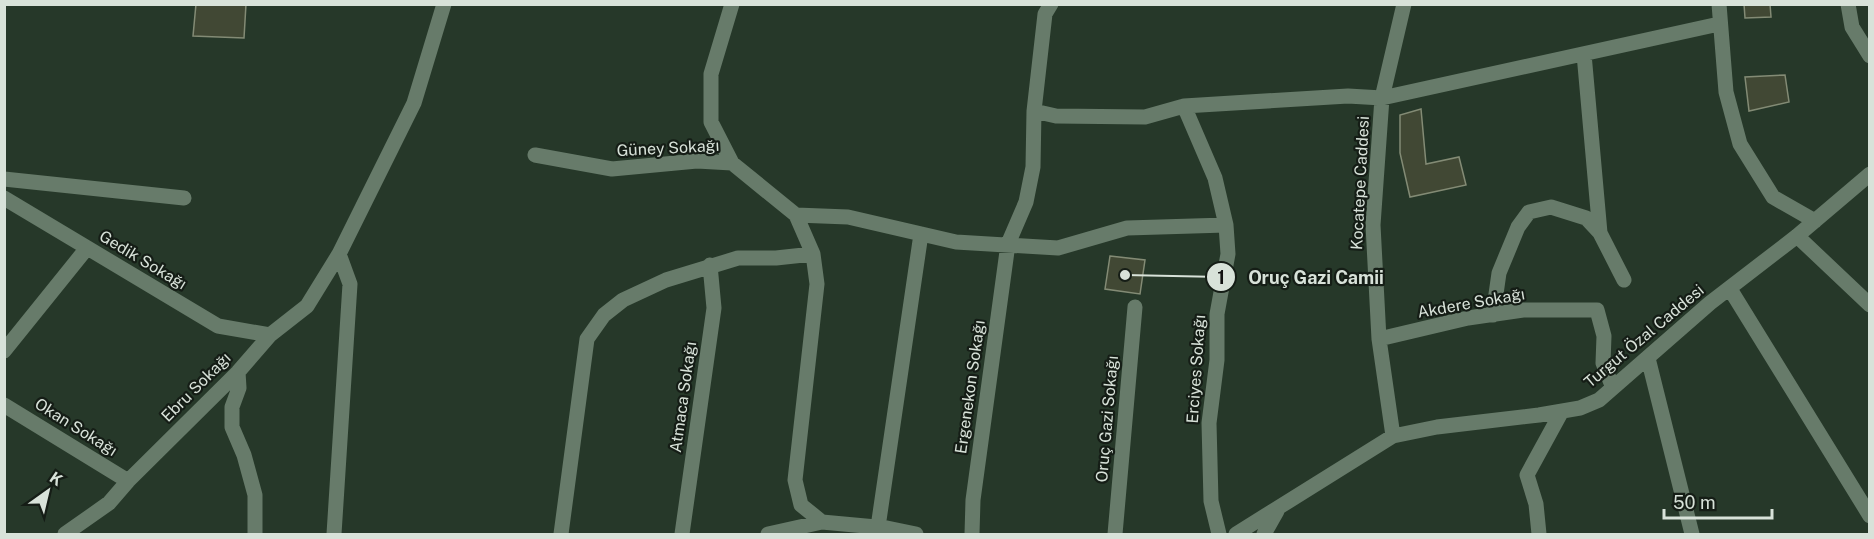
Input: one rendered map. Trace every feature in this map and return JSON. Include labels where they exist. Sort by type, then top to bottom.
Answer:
[{"type":"street","name":"Ebru Sokağı","points":[[65,534],[109,503],[128,481],[238,372],[270,335],[307,306],[339,254],[414,103],[444,4]]},
{"type":"street","points":[[732,4],[711,74],[711,122],[732,163],[796,215],[813,254],[817,284],[795,480],[801,505],[822,522]]},
{"type":"street","name":"Ergenekon Sokağı","points":[[972,534],[973,500],[1008,244],[1026,202],[1032,176],[1034,111],[1045,14],[1051,4]]},
{"type":"street","name":"Kocatepe Caddesi","points":[[1393,436],[1379,339],[1373,225],[1382,99],[1404,4]]},
{"type":"street","points":[[1719,4],[1726,92],[1740,144],[1773,197],[1815,221]]},
{"type":"street","points":[[1848,4],[1852,27],[1869,56]]},
{"type":"street","points":[[1034,111],[1056,116],[1145,117],[1184,106],[1348,96],[1382,99],[1719,24]]},
{"type":"street","points":[[1584,54],[1600,233]]},
{"type":"street","name":"Erciyes Sokağı","points":[[1184,106],[1215,178],[1226,225],[1228,254],[1217,314],[1217,360],[1209,423],[1211,501],[1219,534]]},
{"type":"street","name":"Güney Sokağı","points":[[535,155],[612,169],[697,161],[732,163]]},
{"type":"street","name":"Turgut Özal Caddesi","points":[[1236,534],[1393,436],[1437,427],[1580,408],[1599,400],[1710,303],[1797,236],[1869,174]]},
{"type":"street","points":[[4,179],[184,198]]},
{"type":"street","name":"Gedik Sokağı","points":[[4,198],[218,327],[270,335]]},
{"type":"street","points":[[1492,315],[1499,273],[1518,227],[1529,212],[1551,207],[1586,218],[1600,233],[1624,280]]},
{"type":"street","points":[[796,215],[848,217],[956,242],[1058,248],[1127,228],[1226,225]]},
{"type":"street","points":[[878,527],[921,234]]},
{"type":"street","points":[[1797,236],[1869,305]]},
{"type":"street","points":[[4,351],[87,248]]},
{"type":"street","points":[[334,534],[350,284],[339,254]]},
{"type":"street","points":[[561,534],[587,339],[604,315],[623,300],[666,280],[710,265],[738,258],[776,258],[813,254]]},
{"type":"street","name":"Atmaca Sokağı","points":[[682,534],[714,308],[710,265]]},
{"type":"street","points":[[1730,289],[1869,516]]},
{"type":"street","name":"Oruç Gazi Sokağı","points":[[1115,534],[1134,307]]},
{"type":"street","name":"Akdere Sokağı","points":[[1379,339],[1523,310],[1597,310],[1604,336],[1603,363],[1613,388]]},
{"type":"street","points":[[1648,358],[1692,534]]},
{"type":"street","points":[[238,372],[240,387],[232,407],[232,427],[244,455],[255,495],[255,534]]},
{"type":"street","name":"Okan Sokağı","points":[[4,405],[128,481]]},
{"type":"street","points":[[1539,534],[1536,504],[1527,475],[1562,411]]},
{"type":"street","points":[[1264,534],[1278,509]]},
{"type":"street","points":[[768,534],[822,522],[878,527],[916,534]]},
{"type":"building","points":[[196,4],[246,4],[244,38],[193,36]]},
{"type":"building","points":[[1744,4],[1770,4],[1771,17],[1745,18]]},
{"type":"building","points":[[1785,75],[1789,102],[1749,111],[1745,77]]},
{"type":"building","points":[[1421,109],[1426,164],[1459,157],[1466,185],[1410,197],[1400,153],[1400,115]]},
{"type":"building","points":[[1110,256],[1145,260],[1140,294],[1105,289]]},
{"type":"place","name":"Oruç Gazi Camii","points":[[1125,275]]}]
